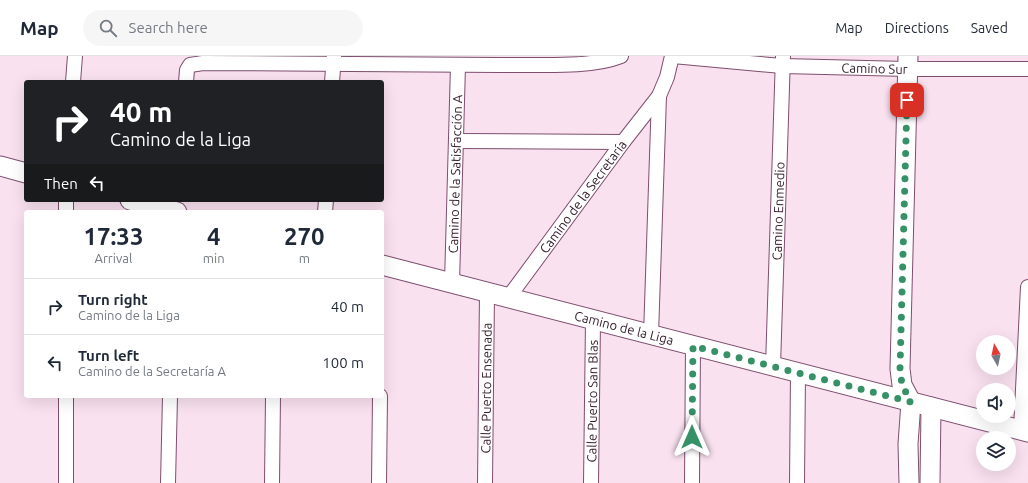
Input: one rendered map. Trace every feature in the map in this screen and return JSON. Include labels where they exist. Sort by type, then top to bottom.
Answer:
[{"type":"street","points":[[73,80],[75,56]]},
{"type":"street","points":[[186,80],[187,70],[190,65],[203,63],[333,60],[458,65],[582,64],[621,56]]},
{"type":"street","name":"Camino Sur","points":[[672,56],[782,61],[908,62],[1028,69]]},
{"type":"street","name":"Camino de la Secretaría","points":[[508,298],[623,142],[659,96],[667,77],[672,56]]},
{"type":"street","points":[[332,80],[333,60]]},
{"type":"street","name":"Camino Enmedio","points":[[773,366],[782,61]]},
{"type":"street","points":[[908,62],[900,369],[902,385],[911,402],[908,444],[909,483]]},
{"type":"street","name":"Camino de la Satisfacción A","points":[[452,283],[458,65]]},
{"type":"street","name":"Camino de la Secretaría","points":[[651,335],[659,96]]},
{"type":"street","points":[[456,141],[623,142]]},
{"type":"street","points":[[0,166],[24,172]]},
{"type":"street","points":[[140,202],[174,209]]},
{"type":"street","name":"Camino de la Liga","points":[[384,266],[1025,431]]},
{"type":"street","points":[[1025,431],[1028,287]]},
{"type":"street","name":"Calle Puerto Ensenada","points":[[485,483],[487,292]]},
{"type":"street","name":"Calle Puerto San Blas","points":[[590,483],[593,320]]},
{"type":"street","points":[[692,483],[693,346]]},
{"type":"street","points":[[797,483],[798,373]]},
{"type":"street","points":[[66,398],[66,483]]},
{"type":"street","points":[[168,483],[170,398]]},
{"type":"street","points":[[272,483],[273,398]]},
{"type":"street","points":[[379,483],[380,398]]},
{"type":"street","points":[[930,483],[931,407]]},
{"type":"route","points":[[692,437],[693,346],[911,402],[902,385],[900,369],[907,100]]}]
